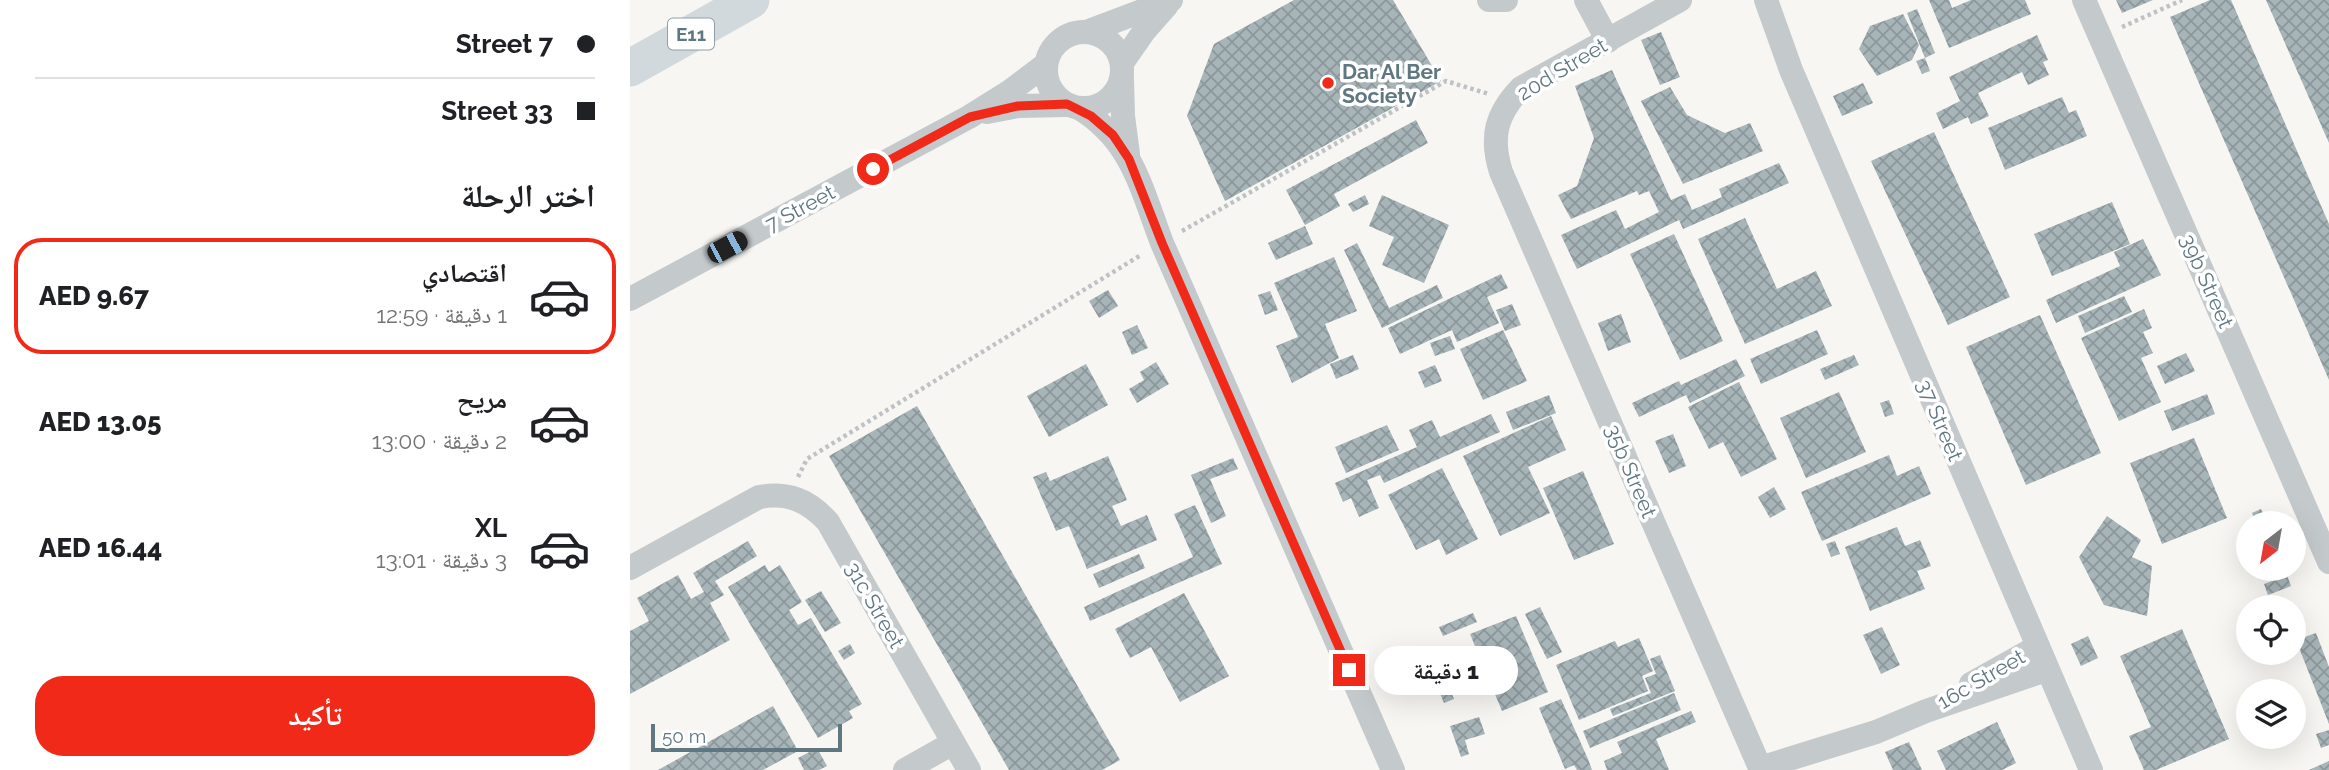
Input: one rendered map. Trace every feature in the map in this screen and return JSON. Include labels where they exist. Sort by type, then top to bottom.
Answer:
[{"type":"highway","name":"E11","points":[[630,68],[751,0]]},
{"type":"street","points":[[1171,0],[1131,17],[1066,36],[1056,43],[1049,53],[1046,76],[1057,98],[1097,120],[1113,135],[1129,159],[1162,243],[1393,770]]},
{"type":"street","points":[[1073,106],[1091,108],[1112,97],[1119,87],[1122,69],[1145,30],[1171,0]]},
{"type":"street","points":[[1489,0],[1506,0]]},
{"type":"street","points":[[1586,0],[1608,41]]},
{"type":"street","name":"20d Street","points":[[1501,172],[1495,147],[1496,135],[1503,110],[1521,88],[1680,0]]},
{"type":"street","name":"37 Street","points":[[1748,0],[1791,70]]},
{"type":"street","name":"37 Street","points":[[1766,0],[1791,70],[2091,770]]},
{"type":"street","name":"39b Street","points":[[2084,0],[2329,562]]},
{"type":"street","points":[[1089,31],[1111,42],[1118,52],[1122,69],[1123,116],[1129,159]]},
{"type":"street","name":"7 Street","points":[[630,299],[970,117],[1046,64]]},
{"type":"street","name":"7 Street","points":[[970,117],[1018,106],[1073,106]]},
{"type":"street","name":"35b Street","points":[[1501,172],[1760,769]]},
{"type":"street","points":[[630,568],[759,497],[790,496]]},
{"type":"street","name":"31c Street","points":[[790,496],[805,501],[828,522],[957,761]]},
{"type":"street","name":"16c Street","points":[[1760,769],[1876,732],[1926,711],[1951,695],[2042,659]]},
{"type":"street","name":"16c Street","points":[[1807,770],[1876,732]]},
{"type":"street","points":[[905,770],[957,761]]},
{"type":"path","points":[[2100,37],[2182,0]]},
{"type":"path","points":[[790,496],[807,459],[1162,243],[1446,81],[1510,100]]},
{"type":"building","points":[[1294,0],[1393,0],[1441,81],[1225,201],[1187,116],[1214,44]]},
{"type":"building","points":[[1929,0],[1949,0],[1952,8],[1971,0],[2025,0],[2031,14],[1949,48]]},
{"type":"building","points":[[2116,0],[2153,0],[2122,13]]},
{"type":"building","points":[[2210,0],[2231,0],[2329,224],[2329,380],[2170,17]]},
{"type":"building","points":[[2266,0],[2329,0],[2329,143]]},
{"type":"building","points":[[1917,9],[1935,53],[1925,58],[1907,13]]},
{"type":"building","points":[[1903,14],[1919,45],[1912,60],[1877,76],[1859,49],[1870,26]]},
{"type":"building","points":[[1661,32],[1680,77],[1660,85],[1641,40]]},
{"type":"building","points":[[2037,35],[2048,60],[2043,62],[2049,75],[2028,85],[2022,72],[1978,93],[1989,116],[1971,124],[1968,117],[1943,129],[1936,113],[1960,101],[1949,77]]},
{"type":"building","points":[[1925,58],[1930,71],[1922,74],[1916,61]]},
{"type":"building","points":[[1612,70],[1671,200],[1685,194],[1692,210],[1722,197],[1719,189],[1779,163],[1789,183],[1683,229],[1679,220],[1577,269],[1561,235],[1616,210],[1625,229],[1659,212],[1649,191],[1639,195],[1637,191],[1571,219],[1558,195],[1577,186],[1594,138],[1575,86]]},
{"type":"building","points":[[1863,83],[1873,103],[1842,116],[1833,96]]},
{"type":"building","points":[[1670,87],[1687,115],[1725,133],[1750,123],[1763,151],[1683,184],[1641,101]]},
{"type":"building","points":[[2062,97],[2069,113],[2076,110],[2087,136],[2005,170],[1988,128]]},
{"type":"building","points":[[1416,120],[1428,143],[1334,194],[1340,206],[1305,225],[1286,190]]},
{"type":"building","points":[[1934,132],[2010,297],[1948,325],[1871,161]]},
{"type":"building","points":[[1365,195],[1369,204],[1353,212],[1348,204]]},
{"type":"building","points":[[1382,195],[1449,225],[1424,283],[1382,265],[1394,237],[1369,226]]},
{"type":"building","points":[[2112,202],[2130,244],[2052,276],[2034,234]]},
{"type":"building","points":[[1745,218],[1777,289],[1816,271],[1832,306],[1745,344],[1698,239]]},
{"type":"building","points":[[1305,226],[1313,244],[1276,260],[1268,243]]},
{"type":"building","points":[[1674,234],[1723,341],[1680,360],[1630,254]]},
{"type":"building","points":[[2143,239],[2161,275],[2056,323],[2046,300],[2120,266],[2114,252]]},
{"type":"building","points":[[1357,243],[1389,308],[1437,285],[1443,298],[1382,328],[1344,250]]},
{"type":"building","points":[[1334,257],[1357,311],[1325,324],[1339,358],[1292,383],[1276,346],[1298,337],[1274,283]]},
{"type":"building","points":[[1501,274],[1508,288],[1487,297],[1499,323],[1457,342],[1452,330],[1400,354],[1388,328]]},
{"type":"building","points":[[1108,290],[1118,306],[1099,318],[1089,301]]},
{"type":"building","points":[[1270,291],[1278,310],[1265,315],[1258,295]]},
{"type":"building","points":[[2124,296],[2132,312],[2085,333],[2078,316]]},
{"type":"building","points":[[1512,304],[1521,325],[1505,331],[1496,310]]},
{"type":"building","points":[[2144,309],[2152,328],[2143,332],[2153,353],[2141,358],[2161,402],[2119,421],[2081,338]]},
{"type":"building","points":[[1621,314],[1631,342],[1608,351],[1598,323]]},
{"type":"building","points":[[2040,315],[2101,453],[2026,485],[1966,347]]},
{"type":"building","points":[[1137,325],[1148,348],[1132,355],[1122,332]]},
{"type":"building","points":[[1503,330],[1527,381],[1483,400],[1460,349]]},
{"type":"building","points":[[1817,330],[1828,354],[1761,384],[1750,359]]},
{"type":"building","points":[[1450,336],[1455,349],[1435,356],[1430,343]]},
{"type":"building","points":[[2186,353],[2195,371],[2165,384],[2157,366]]},
{"type":"building","points":[[1353,355],[1359,369],[1336,379],[1330,364]]},
{"type":"building","points":[[1854,355],[1859,365],[1825,380],[1820,369]]},
{"type":"building","points":[[1736,359],[1745,376],[1690,403],[1686,395],[1639,417],[1632,403],[1679,381],[1681,385]]},
{"type":"building","points":[[1156,362],[1169,384],[1137,403],[1129,389],[1144,380],[1140,372]]},
{"type":"building","points":[[1086,364],[1108,405],[1049,437],[1027,396]]},
{"type":"building","points":[[1435,365],[1442,381],[1425,388],[1418,372]]},
{"type":"building","points":[[1739,382],[1777,459],[1741,477],[1723,442],[1709,449],[1688,407]]},
{"type":"building","points":[[1839,392],[1866,452],[1806,478],[1780,418]]},
{"type":"building","points":[[2207,394],[2215,414],[2172,431],[2164,411]]},
{"type":"building","points":[[1549,395],[1556,413],[1513,430],[1506,412]]},
{"type":"building","points":[[1889,400],[1894,414],[1885,417],[1880,403]]},
{"type":"building","points":[[917,406],[1120,760],[1102,770],[1009,770],[829,456]]},
{"type":"building","points":[[1491,414],[1500,432],[1384,483],[1380,475],[1367,480],[1379,508],[1359,517],[1351,498],[1343,502],[1335,483],[1417,447],[1409,430],[1432,420],[1440,437]]},
{"type":"building","points":[[1551,416],[1566,450],[1528,467],[1550,513],[1500,536],[1463,456]]},
{"type":"building","points":[[1387,425],[1399,450],[1346,473],[1335,447]]},
{"type":"building","points":[[1673,434],[1686,466],[1669,473],[1655,441]]},
{"type":"building","points":[[2194,438],[2227,518],[2162,544],[2130,463]]},
{"type":"building","points":[[1889,455],[1897,476],[1919,466],[1931,494],[1822,541],[1801,492]]},
{"type":"building","points":[[1108,456],[1127,500],[1112,506],[1121,526],[1147,515],[1157,540],[1087,569],[1069,526],[1056,531],[1033,477],[1046,472],[1050,481]]},
{"type":"building","points":[[1233,458],[1238,469],[1210,479],[1226,516],[1211,523],[1191,475]]},
{"type":"building","points":[[1442,468],[1478,539],[1446,555],[1439,539],[1416,550],[1388,495]]},
{"type":"building","points":[[1583,471],[1614,544],[1574,560],[1543,488]]},
{"type":"building","points":[[1774,487],[1786,509],[1770,518],[1758,497]]},
{"type":"building","points":[[1195,505],[1222,564],[1090,621],[1084,607],[1193,557],[1174,514]]},
{"type":"building","points":[[2107,516],[2141,540],[2132,557],[2152,566],[2147,616],[2104,605],[2079,557]]},
{"type":"building","points":[[1897,527],[1905,546],[1920,540],[1931,566],[1917,571],[1925,589],[1870,611],[1845,547]]},
{"type":"building","points":[[748,541],[757,556],[715,581],[724,595],[710,603],[730,640],[630,694],[630,631],[649,621],[637,598],[678,575],[691,599],[704,592],[693,573]]},
{"type":"building","points":[[1835,541],[1840,554],[1831,557],[1826,544]]},
{"type":"building","points":[[1139,554],[1145,568],[1099,588],[1093,574]]},
{"type":"building","points":[[765,565],[769,572],[780,565],[802,602],[789,610],[798,625],[811,618],[862,704],[849,711],[853,718],[818,738],[728,587]]},
{"type":"building","points":[[2289,581],[2291,586],[2268,595],[2264,584]]},
{"type":"building","points":[[821,591],[841,623],[825,632],[805,600]]},
{"type":"building","points":[[1184,593],[1229,676],[1180,702],[1151,647],[1130,658],[1115,629]]},
{"type":"building","points":[[1540,607],[1562,652],[1547,659],[1525,614]]},
{"type":"building","points":[[1473,613],[1477,622],[1443,636],[1439,627]]},
{"type":"building","points":[[1516,616],[1548,692],[1502,711],[1470,634]]},
{"type":"building","points":[[1882,627],[1900,665],[1881,674],[1863,635]]},
{"type":"building","points":[[2182,629],[2229,739],[2156,770],[2144,770],[2129,736],[2151,727],[2120,656]]},
{"type":"building","points":[[2316,633],[2329,667],[2329,724],[2306,665],[2306,636]]},
{"type":"building","points":[[2088,636],[2098,658],[2081,666],[2071,644]]},
{"type":"building","points":[[1639,638],[1653,671],[1642,676],[1648,691],[1579,720],[1556,665],[1615,641],[1618,647]]},
{"type":"building","points":[[850,644],[855,653],[844,660],[838,651]]},
{"type":"building","points":[[1660,655],[1675,691],[1613,716],[1610,709],[1651,693],[1645,678],[1656,674],[1650,659]]},
{"type":"building","points":[[1449,687],[1454,699],[1444,703],[1439,691]]},
{"type":"building","points":[[1674,693],[1681,710],[1590,748],[1583,731]]},
{"type":"building","points":[[1561,699],[1592,770],[1577,770],[1574,765],[1565,769],[1539,708]]},
{"type":"building","points":[[773,706],[798,751],[763,770],[658,770]]},
{"type":"building","points":[[1691,711],[1696,722],[1656,739],[1669,770],[1607,770],[1604,761],[1622,753],[1617,742]]},
{"type":"building","points":[[1479,717],[1485,734],[1465,740],[1469,754],[1461,757],[1450,726]]},
{"type":"building","points":[[1997,722],[2016,763],[2002,770],[1946,770],[1937,751]]},
{"type":"building","points":[[2329,730],[2329,745],[2321,748],[2316,734]]},
{"type":"building","points":[[1909,742],[1922,770],[1893,770],[1885,752]]},
{"type":"building","points":[[817,748],[827,766],[819,770],[804,770],[798,758]]},
{"type":"building","points":[[2329,761],[2329,770],[2309,770]]},
{"type":"place","name":"Dar Al Ber Society","points":[[1328,83]]},
{"type":"route","points":[[873,169],[970,117],[993,110],[1067,104],[1079,108],[1103,124],[1122,146],[1129,159],[1162,243],[1349,670]]}]
